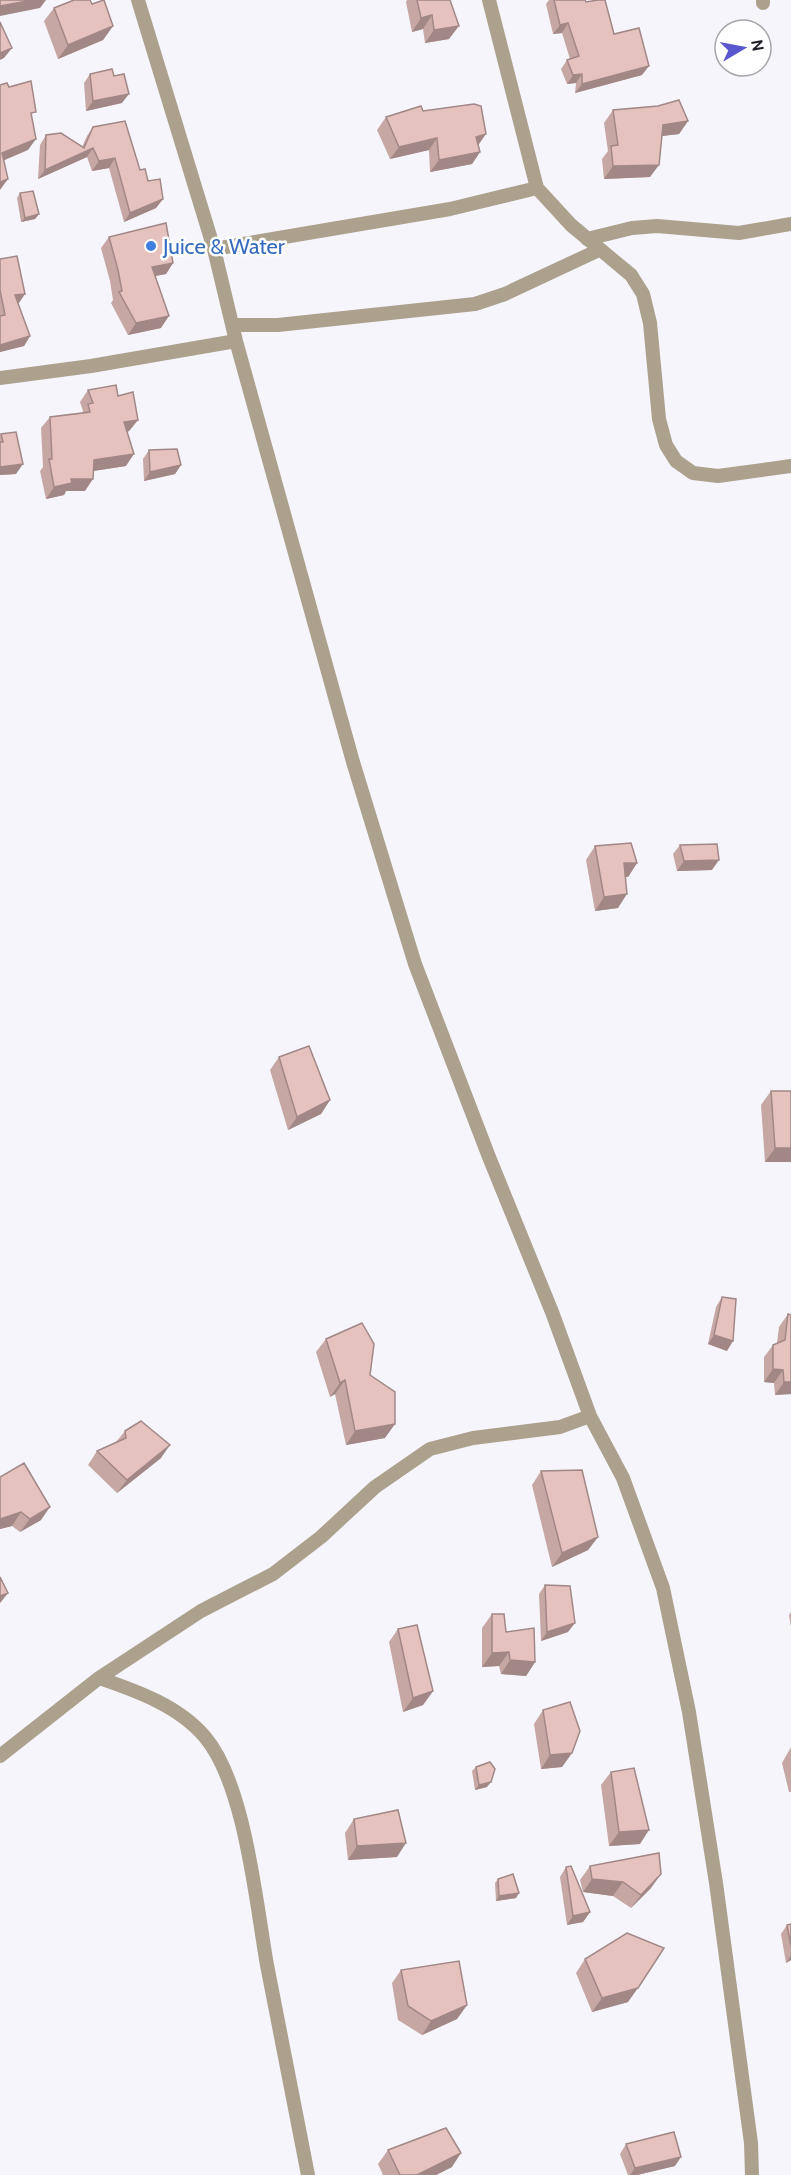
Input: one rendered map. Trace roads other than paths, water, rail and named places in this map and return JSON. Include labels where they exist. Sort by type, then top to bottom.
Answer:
[{"type":"street","points":[[138,0],[214,249],[236,341],[353,762],[415,964],[485,1147],[544,1290],[590,1416],[623,1478],[663,1588],[689,1712],[717,1883],[750,2143],[752,2175]]},
{"type":"street","points":[[489,0],[537,188],[586,239],[631,275],[643,294],[650,323],[659,419],[666,445],[676,461],[693,473],[718,476],[791,466]]},
{"type":"street","points":[[214,249],[450,209],[537,188]]},
{"type":"street","points":[[586,239],[632,228],[657,226],[739,233],[791,224]]},
{"type":"street","points":[[233,325],[278,325],[474,304],[505,294],[599,250]]},
{"type":"street","points":[[0,378],[91,366],[236,341]]},
{"type":"street","points":[[0,1756],[99,1678],[201,1611],[273,1574],[321,1537],[375,1487],[430,1449],[473,1438],[560,1427],[590,1416]]},
{"type":"street","points":[[99,1678],[137,1691],[169,1707],[205,1737],[225,1770],[242,1827],[286,2068],[309,2175]]},
{"type":"place","name":"Juice & Water","points":[[151,246]]}]
